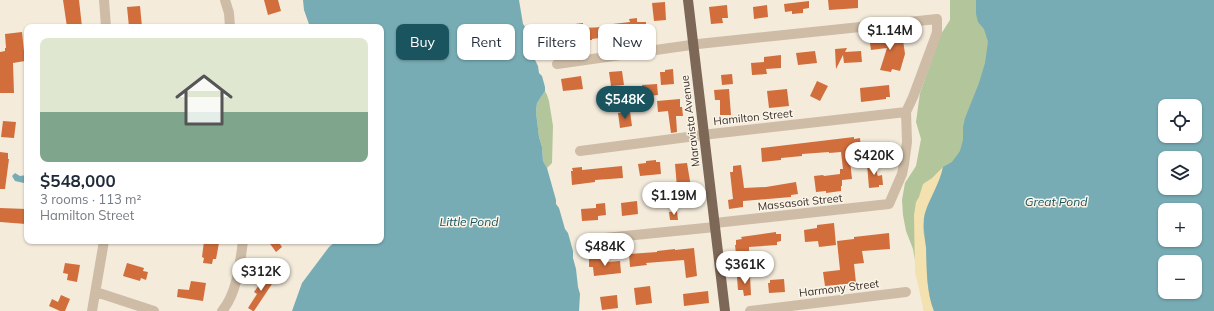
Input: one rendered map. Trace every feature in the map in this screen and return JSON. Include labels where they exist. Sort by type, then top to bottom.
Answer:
[{"type":"main road","name":"Maravista Avenue","points":[[688,0],[725,311]]},
{"type":"street","points":[[104,0],[106,24]]},
{"type":"street","points":[[225,0],[229,13],[230,24]]},
{"type":"street","points":[[557,64],[693,45],[937,19],[937,32],[935,38],[906,112]]},
{"type":"street","name":"Hamilton Street","points":[[580,151],[906,112]]},
{"type":"street","name":"Massasoit Street","points":[[595,239],[889,204],[902,174],[904,164],[907,142],[906,112]]},
{"type":"street","points":[[92,311],[104,244]]},
{"type":"street","points":[[222,311],[232,295],[243,244]]},
{"type":"street","points":[[96,292],[154,311]]},
{"type":"street","name":"Harmony Street","points":[[750,311],[906,292]]},
{"type":"green space","points":[[950,0],[982,0],[990,48],[950,311],[924,311],[913,249],[906,231],[902,200],[905,183],[916,166],[921,139],[916,122],[920,93],[941,34],[950,20]]},
{"type":"green space","points":[[545,91],[549,101],[553,126],[552,163],[547,168],[543,161],[536,112],[537,103]]},
{"type":"sand","points":[[943,167],[923,225],[926,247],[928,287],[934,311],[924,311],[915,272],[914,215],[916,202],[923,184],[932,178]]},
{"type":"water","name":"Little Pond","points":[[303,0],[519,0],[523,24],[523,60],[535,60],[545,87],[545,91],[537,103],[536,112],[539,137],[542,147],[543,161],[547,168],[556,204],[559,208],[573,251],[580,294],[579,311],[292,311],[302,283],[332,244],[384,244],[384,24],[309,24],[304,10]]},
{"type":"water","name":"Great Pond","points":[[976,0],[1214,0],[1214,311],[934,311],[931,303],[927,279],[924,217],[940,179],[943,167],[952,162],[960,151],[963,140],[965,118],[985,63],[988,42],[984,29],[978,22],[976,14]]},
{"type":"water","points":[[15,173],[20,176],[24,175],[24,183],[15,181],[12,176]]},
{"type":"building","points":[[63,0],[79,0],[82,24],[67,24]]},
{"type":"building","points":[[264,0],[278,0],[281,11],[268,15]]},
{"type":"building","points":[[828,0],[858,0],[858,8],[829,10]]},
{"type":"building","points":[[809,1],[809,8],[803,9],[803,13],[792,14],[792,11],[785,12],[784,4]]},
{"type":"building","points":[[665,2],[666,20],[654,21],[652,3]]},
{"type":"building","points":[[727,5],[728,18],[722,18],[723,23],[711,24],[709,7]]},
{"type":"building","points":[[767,5],[768,17],[754,19],[753,7]]},
{"type":"building","points":[[140,6],[142,24],[129,24],[127,7]]},
{"type":"building","points":[[637,18],[637,22],[646,22],[646,24],[613,24],[630,22],[629,19]]},
{"type":"building","points":[[598,27],[598,38],[590,40],[590,28]]},
{"type":"building","points":[[22,32],[24,61],[13,63],[14,93],[0,93],[0,52],[5,51],[6,48],[5,34]]},
{"type":"building","points":[[902,33],[905,54],[900,71],[892,69],[891,72],[880,70],[887,48],[871,50],[869,37]]},
{"type":"building","points":[[847,48],[845,52],[861,51],[862,62],[844,63],[843,55],[836,69],[835,49]]},
{"type":"building","points":[[815,51],[817,63],[798,65],[796,53]]},
{"type":"building","points":[[781,55],[781,68],[766,69],[767,74],[752,75],[751,63],[764,62],[764,57]]},
{"type":"building","points":[[673,69],[674,84],[661,85],[660,72]]},
{"type":"building","points":[[622,71],[624,85],[611,86],[609,72]]},
{"type":"building","points":[[732,74],[733,84],[722,85],[721,75]]},
{"type":"building","points":[[581,76],[583,89],[563,91],[561,79]]},
{"type":"building","points":[[817,81],[828,86],[820,101],[810,96]]},
{"type":"building","points":[[657,84],[658,95],[628,98],[627,88]]},
{"type":"building","points":[[889,85],[890,97],[886,97],[886,99],[861,102],[860,88]]},
{"type":"building","points":[[729,89],[731,115],[720,115],[720,100],[715,100],[714,90]]},
{"type":"building","points":[[787,89],[789,106],[769,108],[767,91]]},
{"type":"building","points":[[680,99],[680,107],[682,107],[683,116],[676,116],[677,132],[671,133],[668,111],[658,112],[657,101]]},
{"type":"building","points":[[630,112],[632,126],[620,128],[618,113]]},
{"type":"building","points":[[3,121],[16,122],[14,138],[1,137]]},
{"type":"building","points":[[854,137],[854,139],[860,138],[861,150],[849,151],[852,179],[842,180],[841,191],[826,193],[826,191],[816,192],[814,176],[840,174],[840,169],[843,169],[841,152],[802,154],[802,156],[762,162],[761,148]]},
{"type":"building","points":[[0,152],[8,153],[9,159],[5,189],[0,189]]},
{"type":"building","points":[[656,160],[656,162],[660,162],[661,174],[640,176],[638,164]]},
{"type":"building","points":[[687,163],[694,198],[678,199],[675,164]]},
{"type":"building","points":[[876,163],[877,174],[878,176],[882,175],[883,185],[869,188],[867,164]]},
{"type":"building","points":[[741,165],[744,188],[766,187],[796,182],[798,194],[791,195],[791,197],[743,201],[743,207],[729,209],[728,200],[733,199],[730,172],[733,172],[733,166]]},
{"type":"building","points":[[622,166],[623,178],[595,180],[595,182],[572,185],[572,168],[582,167],[582,170]]},
{"type":"building","points":[[637,201],[638,214],[622,216],[621,203]]},
{"type":"building","points":[[605,203],[606,215],[598,216],[598,220],[582,221],[581,209],[596,208],[596,204]]},
{"type":"building","points":[[0,208],[24,209],[24,224],[0,222]]},
{"type":"building","points":[[677,211],[678,220],[670,220],[669,212]]},
{"type":"building","points":[[834,223],[836,245],[819,247],[818,241],[805,242],[804,230],[817,228],[817,225]]},
{"type":"building","points":[[776,232],[776,234],[781,234],[781,241],[777,242],[777,245],[749,247],[749,253],[736,254],[736,240],[742,239],[741,237]]},
{"type":"building","points":[[889,233],[890,249],[862,251],[864,263],[854,264],[856,283],[825,286],[823,272],[840,270],[837,241],[854,239],[854,237]]},
{"type":"building","points":[[204,244],[219,244],[216,259],[213,259],[212,264],[203,263],[204,258],[202,257]]},
{"type":"building","points":[[270,244],[280,244],[282,247],[276,252]]},
{"type":"building","points":[[694,248],[697,276],[686,278],[684,260],[646,263],[647,265],[630,267],[629,254]]},
{"type":"building","points":[[606,257],[607,262],[620,261],[621,273],[594,276],[593,267],[589,267],[589,259]]},
{"type":"building","points":[[65,263],[80,265],[77,282],[67,280],[68,274],[63,273]]},
{"type":"building","points":[[127,263],[144,268],[143,271],[148,272],[146,280],[141,278],[140,281],[123,276]]},
{"type":"building","points":[[266,275],[274,281],[253,311],[248,308],[257,294],[254,292]]},
{"type":"building","points":[[750,276],[751,295],[744,296],[743,290],[738,290],[737,277]]},
{"type":"building","points":[[784,279],[785,292],[769,293],[768,283],[770,283],[770,280]]},
{"type":"building","points":[[191,281],[206,283],[203,301],[177,297],[178,289],[189,290]]},
{"type":"building","points":[[650,286],[652,303],[636,305],[634,288]]},
{"type":"building","points":[[708,291],[709,303],[684,306],[683,294]]},
{"type":"building","points":[[61,295],[70,299],[65,311],[60,311],[49,306],[52,299],[58,302]]},
{"type":"building","points":[[617,295],[618,308],[602,310],[600,297]]}]
